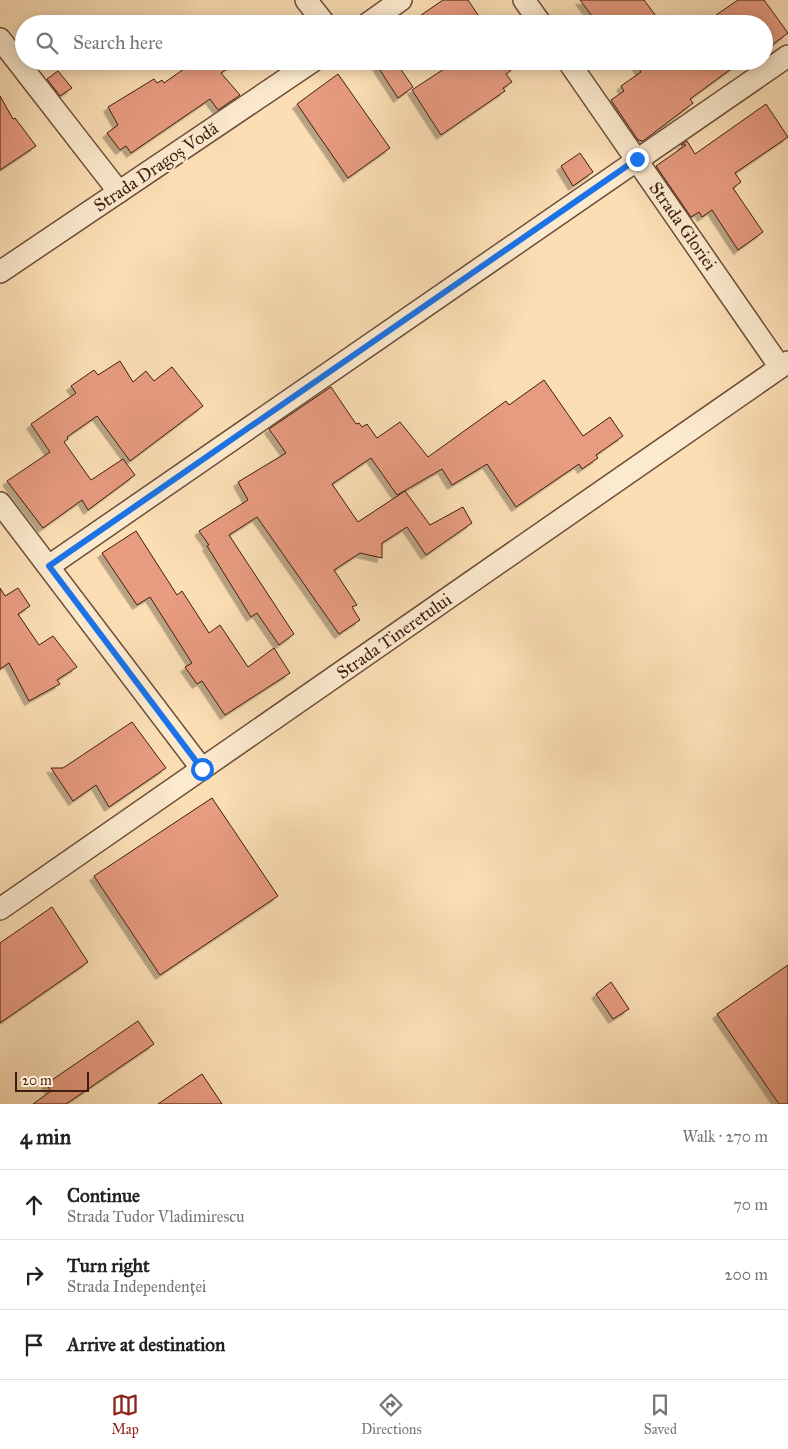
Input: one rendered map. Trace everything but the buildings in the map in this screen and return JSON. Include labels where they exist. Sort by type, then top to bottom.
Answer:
[{"type":"street","points":[[306,0],[318,15]]},
{"type":"street","points":[[380,15],[401,0]]},
{"type":"street","points":[[524,0],[535,15]]},
{"type":"street","points":[[0,39],[15,58]]},
{"type":"street","points":[[773,66],[788,56]]},
{"type":"street","points":[[24,70],[119,192]]},
{"type":"street","name":"Strada Dragoș Vodă","points":[[0,272],[300,70]]},
{"type":"street","name":"Strada Gloriei","points":[[574,70],[784,365]]},
{"type":"street","points":[[49,566],[767,70]]},
{"type":"street","name":"Strada Tineretului","points":[[0,909],[784,365]]},
{"type":"street","points":[[0,503],[202,769]]},
{"type":"route","points":[[202,769],[49,566],[637,159]]}]
